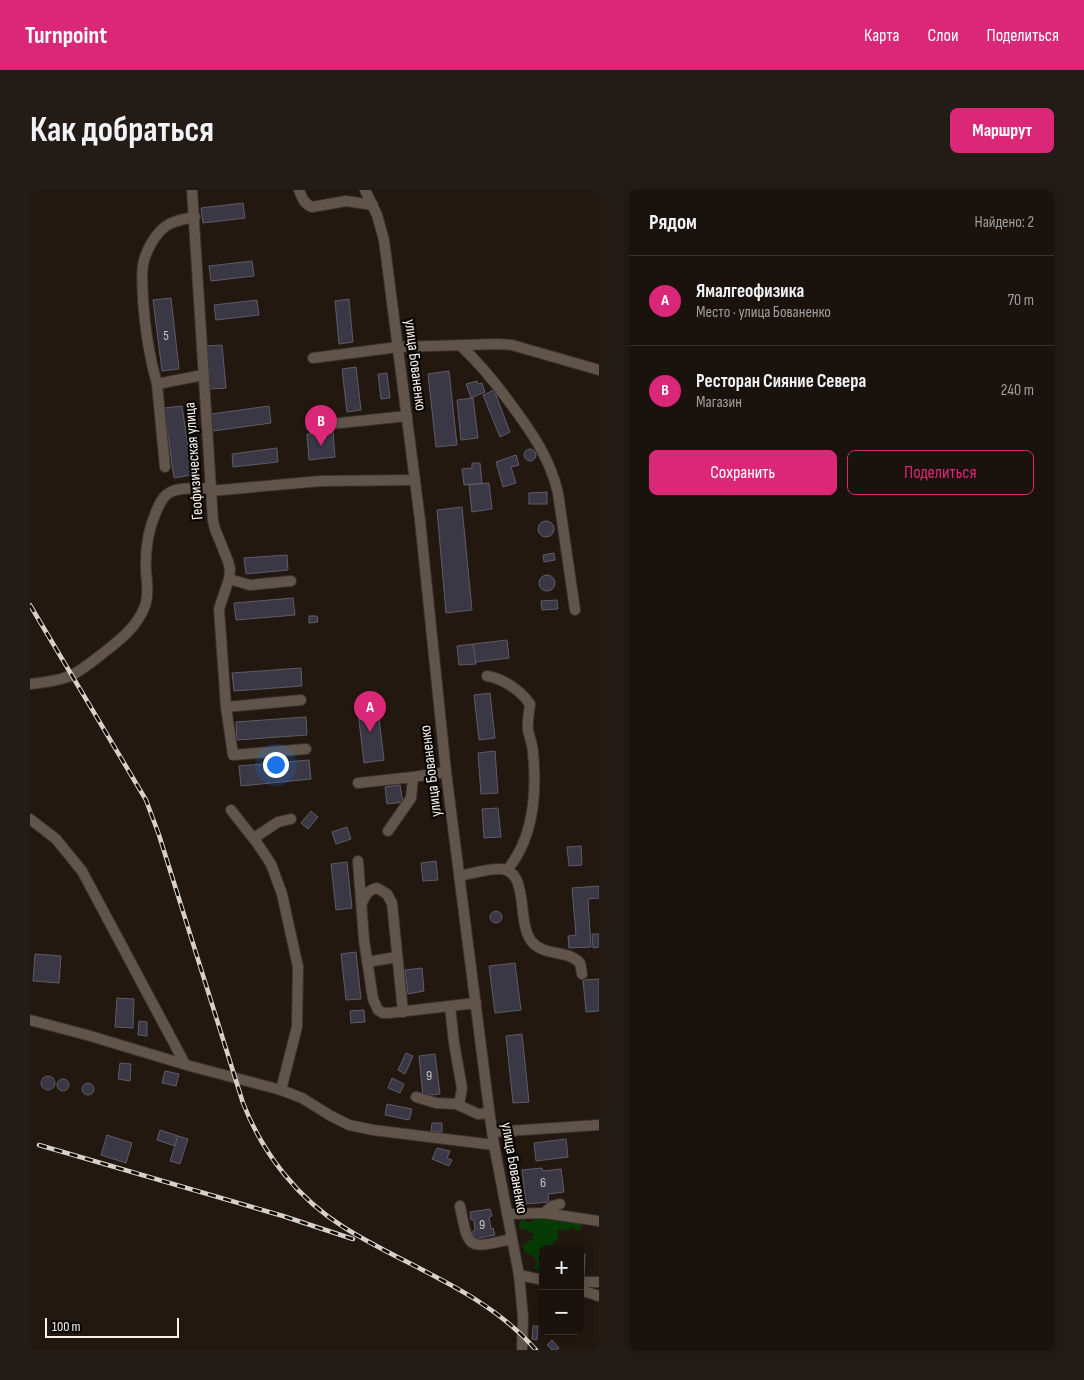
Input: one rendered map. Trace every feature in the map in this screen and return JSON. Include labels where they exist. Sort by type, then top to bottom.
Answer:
[{"type":"street","name":"Геофизическая улица","points":[[192,190],[210,490],[214,530],[228,561],[229,579],[219,609],[226,707],[233,755],[306,749]]},
{"type":"street","points":[[299,190],[303,200],[312,207],[346,201],[373,205]]},
{"type":"street","name":"улица Бованенко","points":[[365,190],[382,227],[384,240],[415,480],[446,772],[489,1113],[519,1275],[523,1317],[522,1350]]},
{"type":"street","points":[[165,467],[157,384],[149,356],[146,333],[142,277],[143,264],[146,253],[164,227],[172,222],[195,217]]},
{"type":"street","points":[[460,345],[490,375],[540,445],[551,468],[558,494],[575,610]]},
{"type":"street","points":[[313,358],[398,347],[512,345],[599,370]]},
{"type":"street","points":[[157,384],[203,376]]},
{"type":"street","points":[[311,426],[407,416]]},
{"type":"street","points":[[30,684],[60,681],[72,676],[125,637],[137,621],[145,606],[148,588],[146,572],[148,538],[152,520],[166,495],[176,490],[210,490],[320,481],[415,480]]},
{"type":"street","points":[[229,579],[250,584],[291,581]]},
{"type":"street","points":[[487,676],[504,681],[526,698],[530,704],[528,729],[533,752],[535,800],[529,827],[519,854],[507,870]]},
{"type":"street","points":[[226,707],[301,700]]},
{"type":"street","points":[[358,783],[446,772]]},
{"type":"street","points":[[388,831],[411,798],[413,777]]},
{"type":"street","points":[[231,810],[254,838],[270,864],[282,894],[298,968],[297,1027],[281,1090]]},
{"type":"street","points":[[254,838],[278,822],[291,818]]},
{"type":"street","points":[[30,819],[56,839],[82,871],[184,1064]]},
{"type":"street","points":[[358,861],[368,962],[373,999],[378,1010],[389,1013],[476,1003]]},
{"type":"street","points":[[459,876],[495,870],[507,870],[513,874],[520,886],[524,926],[533,943],[546,951],[571,956],[580,964],[582,974]]},
{"type":"street","points":[[361,905],[372,889],[377,888],[387,894],[392,903],[403,1012]]},
{"type":"street","points":[[368,962],[397,957]]},
{"type":"street","points":[[450,1006],[462,1088],[459,1105]]},
{"type":"street","points":[[30,1020],[281,1090],[302,1098],[340,1121],[361,1128],[494,1146]]},
{"type":"street","points":[[416,1096],[436,1103],[459,1105],[478,1114],[489,1113]]},
{"type":"street","points":[[492,1132],[599,1125]]},
{"type":"street","points":[[544,1213],[552,1206],[560,1204]]},
{"type":"street","points":[[460,1206],[465,1232],[471,1242],[478,1246],[512,1239]]},
{"type":"street","points":[[507,1214],[544,1213],[599,1221]]},
{"type":"street","points":[[519,1275],[539,1279]]},
{"type":"street","points":[[584,1282],[599,1282]]},
{"type":"street","points":[[584,1291],[599,1296]]},
{"type":"green space","points":[[523,1218],[525,1222],[533,1222],[533,1219],[552,1218],[571,1221],[582,1226],[578,1231],[573,1227],[567,1231],[559,1229],[557,1233],[559,1240],[556,1240],[554,1245],[539,1245],[539,1271],[534,1268],[537,1263],[534,1257],[524,1251],[524,1244],[531,1240],[534,1234],[528,1230],[519,1229],[519,1224]]},
{"type":"building","points":[[243,203],[245,218],[203,223],[201,208]]},
{"type":"building","points":[[252,261],[254,276],[211,281],[209,266]]},
{"type":"building","points":[[171,298],[179,369],[162,371],[153,300]]},
{"type":"building","points":[[349,299],[353,342],[339,344],[335,301]]},
{"type":"building","points":[[257,300],[259,315],[216,320],[214,305]]},
{"type":"building","points":[[222,345],[226,388],[210,389],[207,346]]},
{"type":"building","points":[[356,367],[361,410],[347,412],[342,369]]},
{"type":"building","points":[[449,371],[457,445],[436,447],[428,374]]},
{"type":"building","points":[[387,373],[390,398],[381,399],[378,374]]},
{"type":"building","points":[[477,381],[478,384],[482,383],[485,392],[471,398],[466,384]]},
{"type":"building","points":[[494,390],[510,432],[500,437],[483,395]]},
{"type":"building","points":[[473,398],[478,438],[461,440],[457,400]]},
{"type":"building","points":[[182,406],[192,475],[174,478],[164,408]]},
{"type":"building","points":[[269,406],[271,423],[213,431],[211,414]]},
{"type":"building","points":[[333,431],[335,457],[309,460],[307,434]]},
{"type":"building","points":[[277,448],[278,462],[233,467],[232,454]]},
{"type":"building","points":[[528,449],[532,449],[536,455],[532,461],[528,461],[524,457],[524,453]]},
{"type":"building","points":[[516,455],[519,465],[511,467],[516,483],[503,487],[496,462]]},
{"type":"building","points":[[472,463],[480,463],[482,483],[464,485],[462,469],[472,468]]},
{"type":"building","points":[[489,483],[492,509],[472,512],[469,485]]},
{"type":"building","points":[[547,492],[547,504],[529,504],[529,493]]},
{"type":"building","points":[[462,507],[472,610],[446,613],[437,510]]},
{"type":"building","points":[[546,521],[554,529],[546,537],[538,529]]},
{"type":"building","points":[[554,553],[555,560],[544,562],[543,555]]},
{"type":"building","points":[[287,555],[288,570],[246,574],[244,558]]},
{"type":"building","points":[[547,575],[555,583],[547,591],[539,583]]},
{"type":"building","points":[[293,598],[295,615],[236,620],[234,603]]},
{"type":"building","points":[[557,600],[558,609],[542,610],[541,601]]},
{"type":"building","points":[[309,616],[317,616],[318,622],[309,623]]},
{"type":"building","points":[[507,640],[509,658],[475,662],[473,644]]},
{"type":"building","points":[[473,644],[476,664],[459,665],[457,646]]},
{"type":"building","points":[[301,668],[302,686],[234,691],[232,673]]},
{"type":"building","points":[[490,693],[495,738],[479,740],[474,695]]},
{"type":"building","points":[[377,702],[384,760],[364,763],[357,704]]},
{"type":"building","points":[[306,717],[307,735],[237,740],[236,722]]},
{"type":"building","points":[[495,751],[498,793],[481,794],[478,753]]},
{"type":"building","points":[[309,760],[311,779],[241,786],[239,766]]},
{"type":"building","points":[[400,785],[403,802],[387,804],[385,787]]},
{"type":"building","points":[[498,808],[501,837],[484,838],[482,809]]},
{"type":"building","points":[[311,811],[318,817],[308,829],[301,823]]},
{"type":"building","points":[[347,827],[351,839],[336,844],[332,832]]},
{"type":"building","points":[[581,846],[582,865],[569,866],[567,847]]},
{"type":"building","points":[[436,861],[438,880],[423,881],[421,863]]},
{"type":"building","points":[[347,862],[352,908],[336,910],[331,864]]},
{"type":"building","points":[[599,886],[599,898],[588,899],[591,947],[569,948],[568,936],[576,935],[572,888]]},
{"type":"building","points":[[494,911],[498,911],[502,917],[498,923],[494,923],[490,919],[490,915]]},
{"type":"building","points":[[592,934],[599,934],[599,947],[593,948]]},
{"type":"building","points":[[356,952],[361,999],[346,1000],[341,954]]},
{"type":"building","points":[[35,954],[61,956],[59,983],[33,981]]},
{"type":"building","points":[[515,963],[521,1010],[495,1013],[489,966]]},
{"type":"building","points":[[422,968],[424,991],[408,994],[405,970]]},
{"type":"building","points":[[599,979],[599,1011],[586,1012],[583,980]]},
{"type":"building","points":[[117,998],[134,999],[133,1028],[115,1027]]},
{"type":"building","points":[[364,1010],[365,1022],[351,1023],[350,1011]]},
{"type":"building","points":[[139,1021],[147,1022],[147,1036],[138,1035]]},
{"type":"building","points":[[522,1034],[529,1102],[513,1103],[506,1036]]},
{"type":"building","points":[[406,1053],[413,1056],[405,1074],[398,1070]]},
{"type":"building","points":[[435,1054],[440,1094],[423,1096],[419,1056]]},
{"type":"building","points":[[120,1063],[131,1064],[130,1081],[118,1079]]},
{"type":"building","points":[[165,1071],[179,1074],[176,1086],[162,1083]]},
{"type":"building","points":[[48,1076],[53,1078],[55,1083],[53,1088],[48,1090],[43,1088],[41,1083],[43,1078]]},
{"type":"building","points":[[392,1078],[404,1084],[400,1093],[388,1088]]},
{"type":"building","points":[[63,1079],[69,1085],[63,1091],[57,1085]]},
{"type":"building","points":[[88,1083],[94,1089],[88,1095],[82,1089]]},
{"type":"building","points":[[387,1104],[412,1109],[409,1120],[385,1115]]},
{"type":"building","points":[[432,1123],[442,1123],[442,1132],[431,1131]]},
{"type":"building","points":[[160,1130],[178,1136],[175,1146],[157,1140]]},
{"type":"building","points":[[107,1135],[132,1143],[126,1163],[101,1155]]},
{"type":"building","points":[[178,1136],[188,1139],[180,1164],[170,1161]]},
{"type":"building","points":[[566,1139],[568,1157],[536,1161],[534,1143]]},
{"type":"building","points":[[437,1148],[450,1151],[447,1158],[452,1160],[449,1166],[432,1159]]},
{"type":"building","points":[[542,1168],[543,1171],[561,1169],[564,1192],[548,1194],[549,1202],[526,1204],[522,1170]]},
{"type":"building","points":[[490,1209],[492,1216],[489,1217],[491,1229],[493,1228],[495,1235],[474,1239],[474,1220],[471,1220],[470,1212]]},
{"type":"building","points":[[533,1326],[538,1326],[537,1340],[532,1339]]},
{"type":"building","points":[[552,1340],[559,1348],[557,1350],[552,1350],[547,1345]]},
{"type":"railway","points":[[30,605],[146,800],[159,835],[243,1103],[251,1122],[272,1157],[297,1189],[328,1216],[369,1242],[470,1296],[516,1329],[536,1350]]},
{"type":"railway","points":[[39,1145],[283,1216],[353,1239]]},
{"type":"place","name":"Ресторан Сияние Севера","points":[[321,446]]},
{"type":"place","name":"Ямалгеофизика","points":[[370,732]]}]
